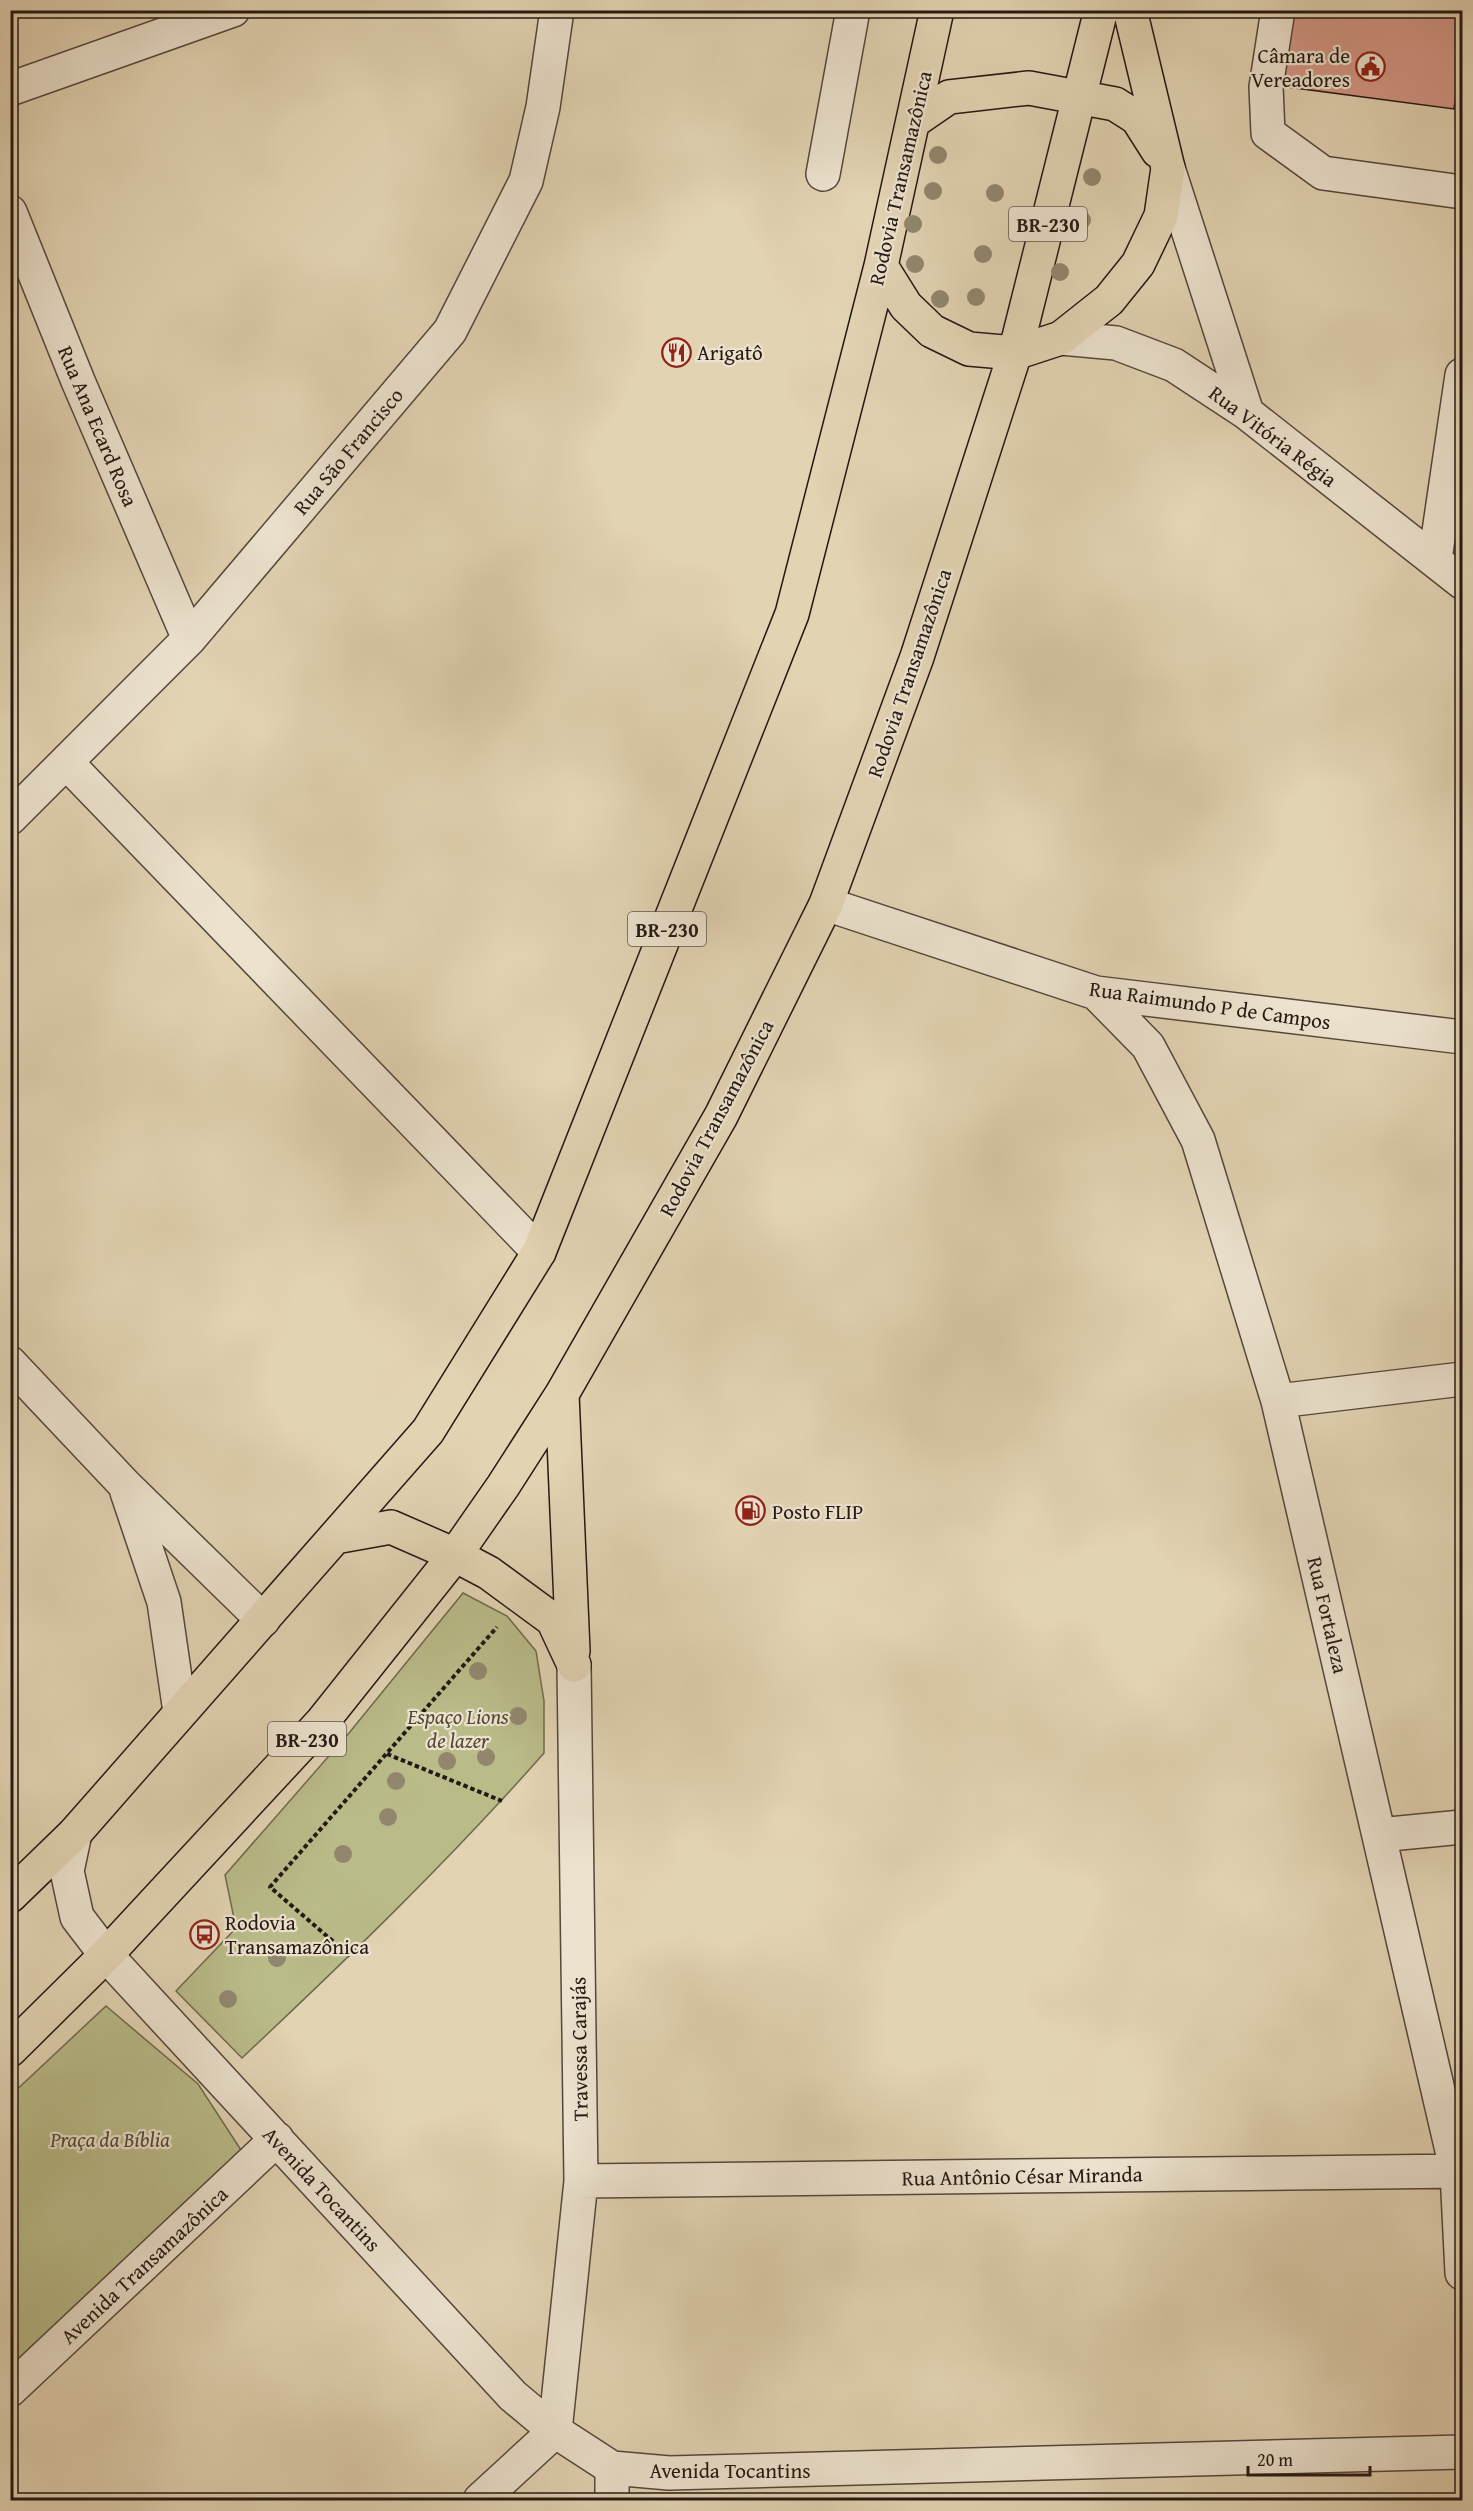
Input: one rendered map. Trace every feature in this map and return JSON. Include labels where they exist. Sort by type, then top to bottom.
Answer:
[{"type":"highway","name":"Rodovia Transamazônica","points":[[10,1896],[75,1833],[428,1431],[539,1252],[792,614],[881,266],[937,10]]},
{"type":"highway","name":"Rodovia Transamazônica","points":[[10,2050],[106,1955],[322,1722],[455,1555],[562,1394],[721,1116],[826,904],[917,657],[1015,353],[1101,10]]},
{"type":"highway","points":[[881,266],[906,306],[932,331],[969,349],[1015,353],[1061,338],[1109,300],[1138,264],[1161,216],[1168,168],[1130,10]]},
{"type":"highway","points":[[914,121],[949,97],[1029,88],[1081,96],[1115,104],[1137,118],[1168,168]]},
{"type":"highway","points":[[562,1394],[574,1665]]},
{"type":"highway","points":[[335,1537],[391,1527],[455,1555],[489,1573],[553,1620],[574,1665]]},
{"type":"street","points":[[10,89],[233,10]]},
{"type":"street","name":"Rua São Francisco","points":[[10,818],[189,639],[450,331],[526,181],[543,107],[557,10]]},
{"type":"street","points":[[823,174],[853,10]]},
{"type":"street","points":[[1278,10],[1266,87],[1268,133],[1323,173],[1462,192]]},
{"type":"street","points":[[1168,168],[1247,413]]},
{"type":"street","name":"Rua Ana Ecard Rosa","points":[[10,212],[78,381],[189,639]]},
{"type":"street","name":"Rua Vitória Régia","points":[[1061,338],[1116,344],[1174,365],[1247,413],[1462,582]]},
{"type":"street","points":[[1435,559],[1462,375]]},
{"type":"street","points":[[67,763],[539,1252]]},
{"type":"street","name":"Rua Raimundo P de Campos","points":[[826,904],[1096,993],[1462,1037]]},
{"type":"street","name":"Rua Fortaleza","points":[[1096,993],[1148,1046],[1198,1140],[1278,1401],[1460,2171],[1462,2273]]},
{"type":"street","points":[[10,1363],[124,1485],[263,1620]]},
{"type":"street","points":[[1278,1401],[1462,1379]]},
{"type":"street","points":[[124,1485],[164,1602],[180,1712]]},
{"type":"street","name":"Travessa Carajás","points":[[555,2431],[580,2181],[574,1665]]},
{"type":"street","points":[[1379,1835],[1462,1827]]},
{"type":"street","name":"Avenida Tocantins","points":[[75,1833],[67,1871],[78,1917],[106,1955],[513,2396],[555,2431],[612,2468],[669,2474],[1462,2452]]},
{"type":"street","name":"Avenida Transamazônica","points":[[10,2390],[277,2139]]},
{"type":"street","name":"Rua Antônio César Miranda","points":[[580,2181],[1460,2171]]},
{"type":"street","points":[[480,2500],[555,2431]]},
{"type":"street","points":[[612,2468],[612,2500]]},
{"type":"path","points":[[350,1956],[270,1887],[499,1625]]},
{"type":"path","points":[[387,1754],[502,1801]]},
{"type":"green space","name":"Espaço Lions de lazer","points":[[463,1593],[507,1616],[536,1651],[544,1701],[544,1753],[397,1909],[242,2058],[176,1991],[236,1928],[225,1875],[349,1733]]},
{"type":"green space","name":"Praça da Bíblia","points":[[106,2006],[198,2084],[241,2150],[11,2373],[11,2095]]},
{"type":"building","name":"Câmara de Vereadores","points":[[1290,10],[1462,10],[1462,48],[1454,109],[1280,86]]},
{"type":"place","name":"Câmara de Vereadores","points":[[1371,67]]},
{"type":"place","name":"Arigatô","points":[[676,352]]},
{"type":"place","name":"Posto FLIP","points":[[751,1511]]},
{"type":"place","name":"Rodovia Transamazônica","points":[[204,1934]]}]
